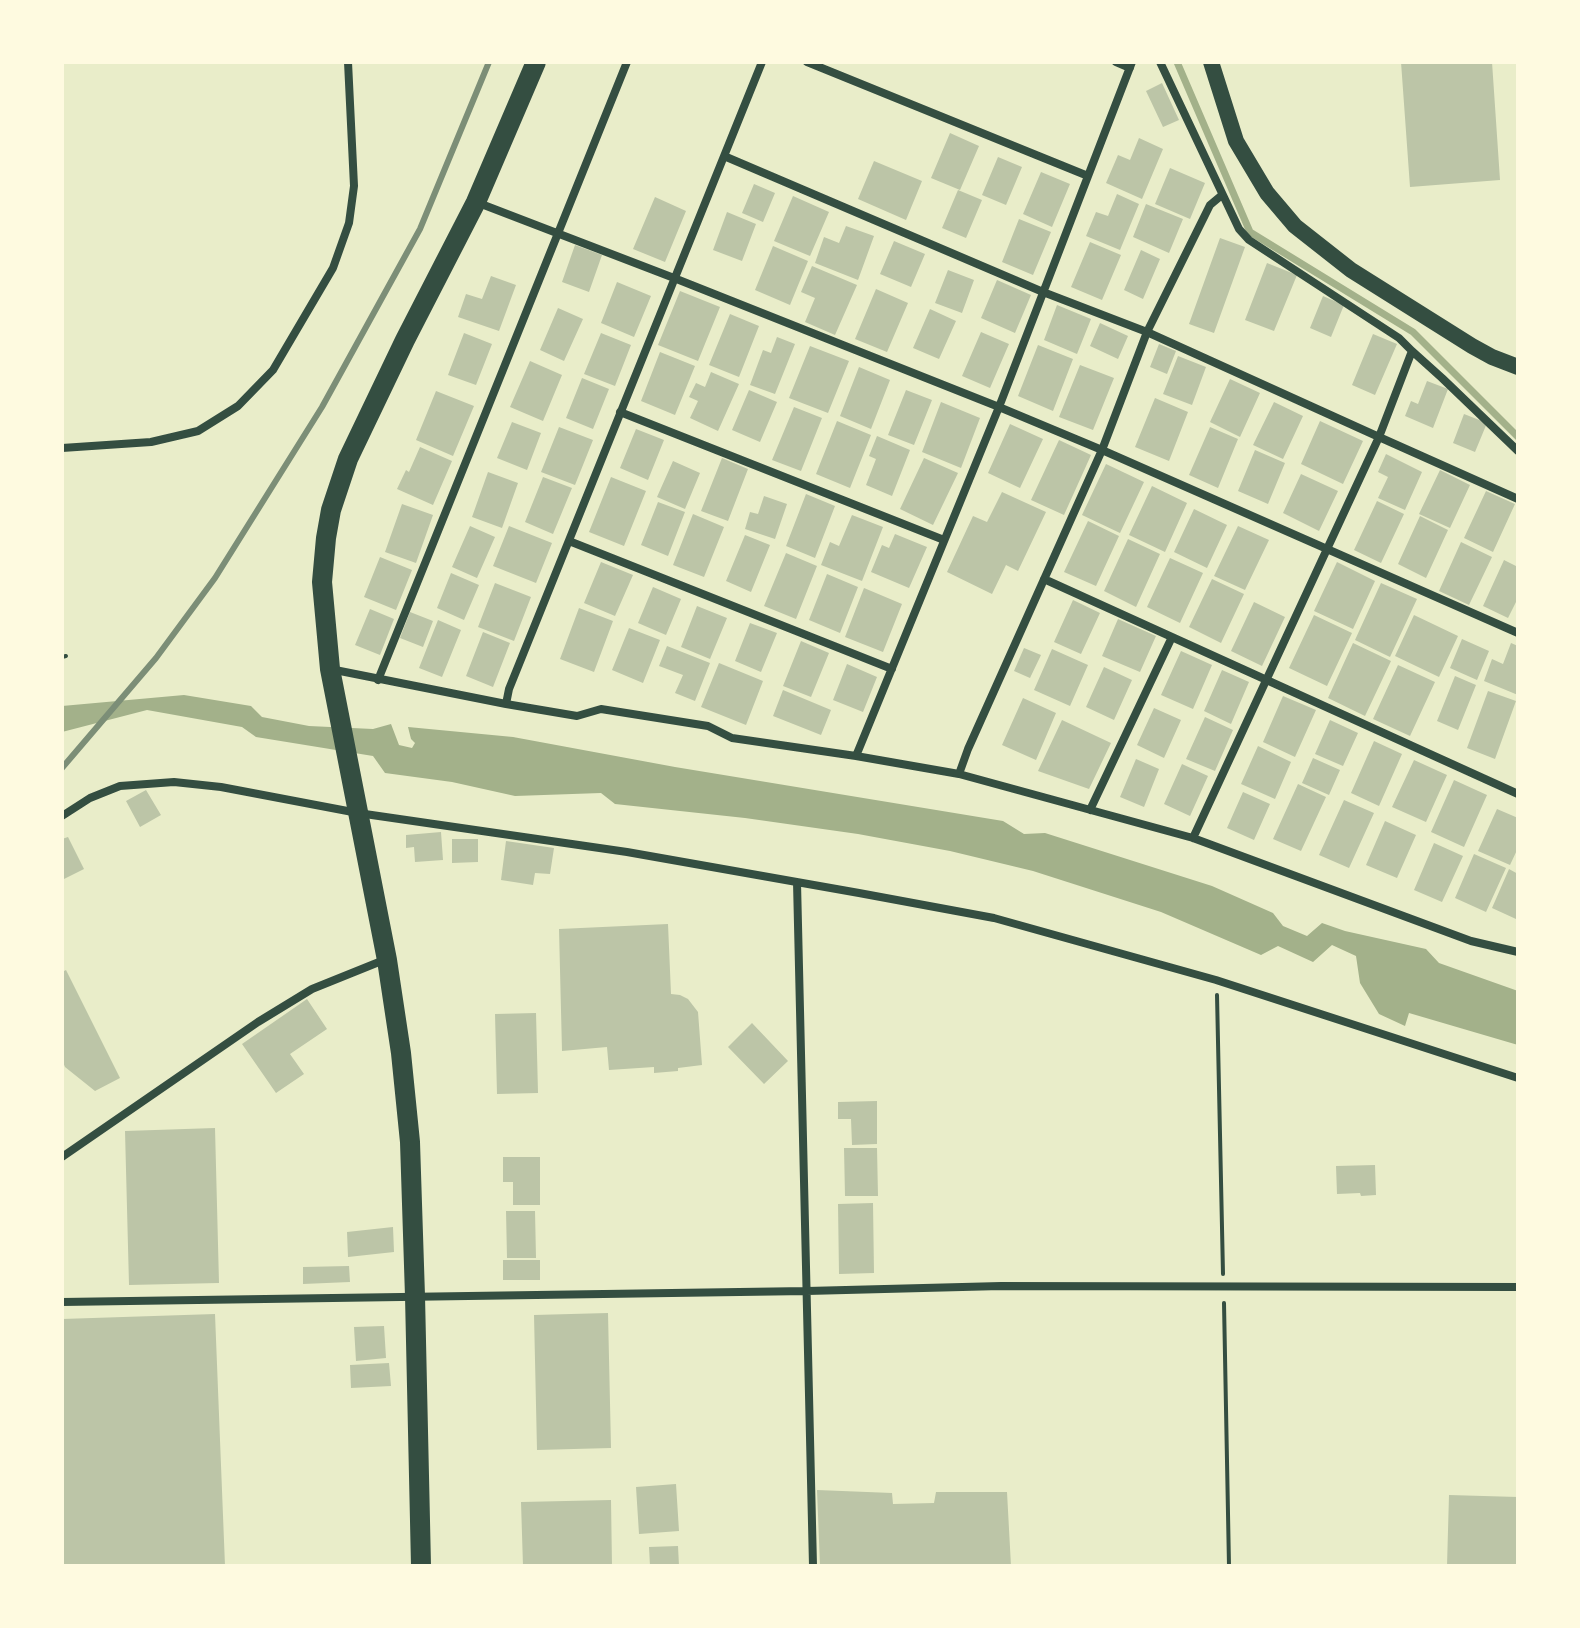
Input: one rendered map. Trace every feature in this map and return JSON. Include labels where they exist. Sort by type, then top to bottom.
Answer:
[{"type":"main road","points":[[421,1566],[410,1142],[387,960],[332,679],[322,582],[331,510],[348,459],[476,202],[536,62]]},
{"type":"main road","points":[[1211,62],[1236,141],[1267,193],[1295,226],[1351,270],[1472,346],[1518,367]]},
{"type":"street","points":[[62,448],[151,442],[198,431],[238,406],[273,370],[333,268],[349,223],[354,186],[348,62]]},
{"type":"street","points":[[378,680],[627,62]]},
{"type":"street","points":[[506,704],[509,689],[762,62]]},
{"type":"street","points":[[807,62],[1088,176]]},
{"type":"street","points":[[856,756],[999,407],[1131,65],[1116,62]]},
{"type":"street","points":[[1160,62],[1222,195],[1239,229],[1249,240],[1399,338],[1518,451]]},
{"type":"street","points":[[724,156],[1043,292],[1147,332],[1518,499]]},
{"type":"street","points":[[959,774],[1102,450],[1147,332],[1210,205],[1222,195]]},
{"type":"street","points":[[476,202],[999,407],[1518,633]]},
{"type":"street","points":[[1193,838],[1379,437],[1412,351]]},
{"type":"street","points":[[620,412],[944,540]]},
{"type":"street","points":[[569,541],[892,669]]},
{"type":"street","points":[[1044,579],[1518,794]]},
{"type":"street","points":[[1090,810],[1172,637]]},
{"type":"street","points":[[332,679],[378,680],[577,716],[601,709],[708,726],[732,738],[959,774],[1193,838],[1471,941],[1518,952]]},
{"type":"street","points":[[62,816],[90,798],[120,786],[174,782],[357,805],[797,882],[994,918],[1216,980],[1518,1078]]},
{"type":"street","points":[[797,882],[813,1566]]},
{"type":"street","points":[[62,1157],[258,1022],[312,989],[387,960]]},
{"type":"street","points":[[62,1302],[1001,1286],[1518,1287]]},
{"type":"path","points":[[1216,980],[1229,1566]]},
{"type":"shaded area","points":[[184,695],[251,706],[262,717],[309,726],[373,729],[391,724],[399,745],[412,748],[415,743],[408,727],[513,737],[1003,821],[1024,834],[1045,833],[1212,886],[1273,913],[1283,926],[1307,936],[1322,923],[1426,949],[1439,963],[1518,991],[1518,1045],[1409,1013],[1405,1026],[1379,1014],[1360,983],[1356,956],[1332,945],[1313,962],[1278,946],[1261,955],[1161,912],[1033,871],[950,851],[745,818],[615,804],[601,793],[515,796],[452,782],[385,773],[373,756],[256,737],[242,727],[147,710],[62,732],[62,706]]},
{"type":"building","points":[[1401,62],[1492,62],[1500,180],[1410,187]]},
{"type":"building","points":[[1162,83],[1179,120],[1163,127],[1146,91]]},
{"type":"building","points":[[950,133],[979,146],[960,190],[931,178]]},
{"type":"building","points":[[1139,138],[1163,149],[1142,199],[1106,183],[1118,155],[1130,160]]},
{"type":"building","points":[[998,157],[1022,167],[1006,205],[982,195]]},
{"type":"building","points":[[874,161],[922,181],[906,220],[858,199]]},
{"type":"building","points":[[1170,168],[1205,183],[1190,219],[1155,204]]},
{"type":"building","points":[[1041,172],[1070,184],[1052,227],[1023,214]]},
{"type":"building","points":[[754,184],[775,193],[763,222],[742,213]]},
{"type":"building","points":[[958,190],[982,200],[966,238],[942,228]]},
{"type":"building","points":[[1117,194],[1139,204],[1120,250],[1086,236],[1096,212],[1108,216]]},
{"type":"building","points":[[793,196],[829,212],[810,256],[774,241]]},
{"type":"building","points":[[655,197],[686,211],[665,262],[633,249]]},
{"type":"building","points":[[1146,204],[1183,219],[1169,253],[1133,237]]},
{"type":"building","points":[[727,212],[756,224],[742,261],[713,250]]},
{"type":"building","points":[[1019,219],[1051,232],[1033,275],[1002,262]]},
{"type":"building","points":[[846,226],[874,236],[858,280],[815,263],[824,237],[839,243]]},
{"type":"building","points":[[1220,238],[1245,247],[1214,333],[1189,324]]},
{"type":"building","points":[[894,241],[925,254],[911,287],[880,274]]},
{"type":"building","points":[[1090,242],[1121,255],[1102,300],[1071,287]]},
{"type":"building","points":[[575,245],[602,255],[589,292],[562,282]]},
{"type":"building","points":[[773,246],[808,261],[790,305],[755,290]]},
{"type":"building","points":[[1141,250],[1160,259],[1143,299],[1124,290]]},
{"type":"building","points":[[1267,263],[1297,275],[1274,331],[1245,320]]},
{"type":"building","points":[[812,266],[857,285],[835,335],[805,322],[815,298],[801,292]]},
{"type":"building","points":[[948,270],[974,280],[962,313],[935,303]]},
{"type":"building","points":[[491,276],[516,285],[499,331],[458,317],[466,294],[482,299]]},
{"type":"building","points":[[997,280],[1031,295],[1015,333],[981,318]]},
{"type":"building","points":[[617,282],[651,296],[634,337],[601,323]]},
{"type":"building","points":[[876,289],[908,303],[887,352],[855,339]]},
{"type":"building","points":[[680,291],[720,307],[698,361],[658,345]]},
{"type":"building","points":[[1323,296],[1344,305],[1331,337],[1310,328]]},
{"type":"building","points":[[1057,305],[1091,319],[1077,354],[1044,340]]},
{"type":"building","points":[[558,308],[583,319],[564,361],[540,350]]},
{"type":"building","points":[[930,309],[956,321],[939,359],[913,348]]},
{"type":"building","points":[[730,314],[759,326],[739,377],[709,365]]},
{"type":"building","points":[[1100,323],[1128,336],[1118,359],[1090,346]]},
{"type":"building","points":[[981,332],[1009,344],[990,388],[962,376]]},
{"type":"building","points":[[464,333],[492,344],[476,385],[448,375]]},
{"type":"building","points":[[601,333],[631,345],[615,386],[584,374]]},
{"type":"building","points":[[1373,334],[1397,344],[1375,395],[1352,385]]},
{"type":"building","points":[[777,337],[795,344],[775,394],[750,385],[763,350],[771,353]]},
{"type":"building","points":[[1159,344],[1176,351],[1167,374],[1150,367]]},
{"type":"building","points":[[1038,345],[1073,359],[1053,411],[1018,396]]},
{"type":"building","points":[[810,346],[849,361],[828,413],[789,398]]},
{"type":"building","points":[[660,352],[695,366],[675,415],[641,401]]},
{"type":"building","points":[[1178,356],[1206,367],[1192,405],[1163,394]]},
{"type":"building","points":[[530,361],[562,375],[543,421],[510,407]]},
{"type":"building","points":[[1080,365],[1114,378],[1093,430],[1059,417]]},
{"type":"building","points":[[859,367],[890,380],[871,429],[840,416]]},
{"type":"building","points":[[711,372],[739,384],[718,431],[690,418],[698,401],[689,397],[696,383],[705,387]]},
{"type":"building","points":[[582,378],[609,389],[593,429],[566,418]]},
{"type":"building","points":[[1230,379],[1260,393],[1240,437],[1210,422]]},
{"type":"building","points":[[1427,381],[1448,389],[1433,428],[1405,416],[1411,401],[1418,404]]},
{"type":"building","points":[[749,390],[777,402],[760,442],[732,430]]},
{"type":"building","points":[[906,390],[932,400],[914,445],[888,435]]},
{"type":"building","points":[[436,391],[474,406],[453,456],[416,440]]},
{"type":"building","points":[[1155,398],[1188,412],[1169,461],[1135,447]]},
{"type":"building","points":[[941,402],[980,418],[961,468],[922,452]]},
{"type":"building","points":[[1274,402],[1303,416],[1283,459],[1253,445]]},
{"type":"building","points":[[794,407],[822,418],[801,471],[772,460]]},
{"type":"building","points":[[1464,414],[1487,423],[1475,452],[1453,443]]},
{"type":"building","points":[[837,421],[871,435],[850,488],[816,474]]},
{"type":"building","points":[[1320,421],[1363,441],[1343,484],[1301,464]]},
{"type":"building","points":[[512,422],[541,433],[527,470],[497,458]]},
{"type":"building","points":[[1010,424],[1043,439],[1020,488],[988,473]]},
{"type":"building","points":[[559,427],[593,440],[575,485],[541,472]]},
{"type":"building","points":[[1210,427],[1238,439],[1218,488],[1189,475]]},
{"type":"building","points":[[636,429],[664,440],[648,480],[620,468]]},
{"type":"building","points":[[877,436],[910,450],[892,496],[866,485],[876,459],[869,456]]},
{"type":"building","points":[[1059,440],[1091,455],[1064,515],[1031,500]]},
{"type":"building","points":[[420,447],[452,461],[433,505],[397,489]]},
{"type":"building","points":[[1255,450],[1285,463],[1268,504],[1238,491]]},
{"type":"building","points":[[1386,454],[1422,472],[1405,510],[1378,498],[1388,477],[1378,472]]},
{"type":"building","points":[[722,458],[748,469],[728,521],[701,511]]},
{"type":"building","points":[[924,458],[958,473],[933,525],[900,509]]},
{"type":"building","points":[[673,461],[700,473],[685,509],[657,497]]},
{"type":"building","points":[[1106,464],[1144,482],[1120,533],[1082,515]]},
{"type":"building","points":[[1440,470],[1470,485],[1450,528],[1419,514]]},
{"type":"building","points":[[488,472],[518,483],[502,528],[472,517]]},
{"type":"building","points":[[1301,474],[1338,491],[1319,531],[1283,513]]},
{"type":"building","points":[[543,477],[572,488],[553,534],[525,522]]},
{"type":"building","points":[[611,477],[646,491],[624,546],[589,532]]},
{"type":"building","points":[[1152,486],[1187,503],[1165,552],[1129,535]]},
{"type":"building","points":[[1486,491],[1515,504],[1493,552],[1464,538]]},
{"type":"building","points":[[1002,492],[1046,512],[1018,571],[1006,565],[992,594],[947,572],[973,516],[987,522]]},
{"type":"building","points":[[806,494],[835,506],[815,558],[786,546]]},
{"type":"building","points":[[764,496],[787,504],[775,539],[745,529],[750,512],[758,514]]},
{"type":"building","points":[[1377,501],[1404,514],[1381,563],[1354,550]]},
{"type":"building","points":[[658,502],[685,512],[668,556],[641,545]]},
{"type":"building","points":[[402,504],[433,515],[416,563],[385,552]]},
{"type":"building","points":[[1194,509],[1227,525],[1207,568],[1174,552]]},
{"type":"building","points":[[693,514],[724,527],[704,577],[673,565]]},
{"type":"building","points":[[852,515],[883,527],[862,581],[821,565],[830,542],[839,546]]},
{"type":"building","points":[[1420,516],[1448,530],[1426,578],[1398,564]]},
{"type":"building","points":[[1088,521],[1119,536],[1096,586],[1064,572]]},
{"type":"building","points":[[470,526],[495,537],[477,578],[452,567]]},
{"type":"building","points":[[509,526],[552,543],[536,583],[493,566]]},
{"type":"building","points":[[1238,526],[1269,540],[1245,590],[1214,576]]},
{"type":"building","points":[[895,534],[927,547],[909,588],[871,572],[882,545],[889,548]]},
{"type":"building","points":[[745,535],[770,545],[751,592],[726,581]]},
{"type":"building","points":[[1128,539],[1160,554],[1136,607],[1104,591]]},
{"type":"building","points":[[1461,542],[1492,557],[1469,605],[1439,591]]},
{"type":"building","points":[[786,553],[817,566],[796,619],[764,606]]},
{"type":"building","points":[[380,557],[412,570],[396,610],[364,597]]},
{"type":"building","points":[[1170,558],[1203,573],[1180,623],[1147,607]]},
{"type":"building","points":[[1504,560],[1518,567],[1518,598],[1508,618],[1483,606]]},
{"type":"building","points":[[601,562],[633,575],[615,616],[584,603]]},
{"type":"building","points":[[1337,562],[1375,581],[1353,629],[1314,611]]},
{"type":"building","points":[[451,573],[479,585],[464,620],[437,608]]},
{"type":"building","points":[[827,574],[858,587],[840,633],[809,620]]},
{"type":"building","points":[[1212,579],[1244,594],[1221,643],[1189,627]]},
{"type":"building","points":[[495,583],[531,597],[514,641],[478,627]]},
{"type":"building","points":[[1381,583],[1417,599],[1390,657],[1355,640]]},
{"type":"building","points":[[653,587],[681,599],[666,635],[638,623]]},
{"type":"building","points":[[864,588],[902,604],[883,652],[845,637]]},
{"type":"building","points":[[1073,600],[1100,613],[1081,654],[1054,642]]},
{"type":"building","points":[[1254,602],[1285,617],[1262,666],[1231,651]]},
{"type":"building","points":[[697,606],[727,618],[710,659],[681,647]]},
{"type":"building","points":[[579,608],[613,621],[594,672],[560,659]]},
{"type":"building","points":[[370,609],[394,619],[380,655],[355,645]]},
{"type":"building","points":[[410,612],[433,621],[423,647],[400,638]]},
{"type":"building","points":[[1314,615],[1352,633],[1327,686],[1289,668]]},
{"type":"building","points":[[1414,615],[1458,636],[1439,677],[1395,656]]},
{"type":"building","points":[[1118,619],[1156,636],[1140,672],[1102,656]]},
{"type":"building","points":[[438,620],[461,630],[442,677],[419,668]]},
{"type":"building","points":[[750,623],[777,633],[761,672],[735,661]]},
{"type":"building","points":[[629,628],[660,640],[643,683],[612,670]]},
{"type":"building","points":[[483,632],[510,643],[493,687],[466,676]]},
{"type":"building","points":[[1462,639],[1489,651],[1477,680],[1450,668]]},
{"type":"building","points":[[801,641],[829,653],[811,697],[783,686]]},
{"type":"building","points":[[1353,643],[1391,661],[1365,716],[1328,698]]},
{"type":"building","points":[[1511,643],[1518,646],[1518,695],[1484,681],[1492,659],[1503,664]]},
{"type":"building","points":[[667,646],[710,663],[695,701],[675,693],[683,675],[659,666]]},
{"type":"building","points":[[1024,648],[1041,655],[1030,678],[1014,671]]},
{"type":"building","points":[[1052,649],[1088,665],[1070,706],[1034,690]]},
{"type":"building","points":[[1181,651],[1212,665],[1193,709],[1161,695]]},
{"type":"building","points":[[719,663],[763,681],[746,725],[701,707]]},
{"type":"building","points":[[847,664],[877,677],[863,712],[833,700]]},
{"type":"building","points":[[1398,665],[1435,682],[1410,736],[1373,719]]},
{"type":"building","points":[[1104,667],[1132,680],[1114,720],[1086,707]]},
{"type":"building","points":[[1222,670],[1249,682],[1231,724],[1204,711]]},
{"type":"building","points":[[1455,676],[1476,685],[1458,730],[1437,721]]},
{"type":"building","points":[[783,690],[831,710],[821,735],[773,716]]},
{"type":"building","points":[[1488,691],[1516,701],[1495,759],[1467,748]]},
{"type":"building","points":[[1283,696],[1316,710],[1295,757],[1263,742]]},
{"type":"building","points":[[1023,698],[1056,713],[1036,760],[1002,745]]},
{"type":"building","points":[[1154,708],[1181,720],[1164,758],[1137,745]]},
{"type":"building","points":[[1205,717],[1233,730],[1215,771],[1186,759]]},
{"type":"building","points":[[1062,720],[1111,743],[1089,789],[1038,771]]},
{"type":"building","points":[[1330,720],[1358,733],[1343,766],[1315,754]]},
{"type":"building","points":[[1374,741],[1402,754],[1379,806],[1351,793]]},
{"type":"building","points":[[1258,746],[1291,762],[1275,799],[1241,784]]},
{"type":"building","points":[[1313,758],[1340,770],[1329,795],[1302,783]]},
{"type":"building","points":[[1136,759],[1159,769],[1144,807],[1120,797]]},
{"type":"building","points":[[1414,760],[1447,775],[1426,822],[1392,807]]},
{"type":"building","points":[[1182,764],[1208,776],[1190,816],[1164,804]]},
{"type":"building","points":[[1454,780],[1487,795],[1464,847],[1431,832]]},
{"type":"building","points":[[1298,784],[1326,797],[1301,851],[1273,839]]},
{"type":"building","points":[[146,790],[161,815],[140,827],[126,801]]},
{"type":"building","points":[[1243,792],[1270,804],[1254,840],[1227,828]]},
{"type":"building","points":[[1344,800],[1374,813],[1349,868],[1319,855]]},
{"type":"building","points":[[1497,809],[1518,818],[1518,848],[1510,865],[1478,851]]},
{"type":"building","points":[[1385,821],[1416,835],[1397,878],[1366,865]]},
{"type":"building","points":[[441,832],[443,860],[415,862],[414,847],[406,848],[406,835]]},
{"type":"building","points":[[68,837],[84,869],[62,880],[62,839]]},
{"type":"building","points":[[452,839],[478,839],[478,862],[452,863]]},
{"type":"building","points":[[506,841],[554,848],[550,874],[535,873],[533,885],[501,880]]},
{"type":"building","points":[[1434,843],[1463,856],[1442,902],[1414,890]]},
{"type":"building","points":[[1474,854],[1506,868],[1486,912],[1455,898]]},
{"type":"building","points":[[1509,869],[1518,874],[1516,919],[1492,908]]},
{"type":"building","points":[[668,924],[671,994],[688,999],[698,1012],[702,1065],[654,1073],[654,1067],[609,1070],[607,1047],[562,1051],[559,929]]},
{"type":"building","points":[[66,970],[120,1078],[95,1091],[65,1067],[62,1060],[62,972]]},
{"type":"building","points":[[307,999],[327,1029],[290,1054],[304,1074],[276,1093],[242,1044]]},
{"type":"building","points":[[536,1013],[538,1093],[497,1094],[495,1014]]},
{"type":"building","points":[[752,1023],[788,1061],[764,1084],[728,1047]]},
{"type":"building","points":[[877,1101],[877,1144],[852,1145],[851,1119],[838,1119],[838,1102]]},
{"type":"building","points":[[215,1128],[219,1283],[129,1285],[125,1131]]},
{"type":"building","points":[[844,1148],[877,1148],[878,1196],[845,1196]]},
{"type":"building","points":[[503,1157],[540,1157],[540,1205],[513,1205],[513,1182],[503,1182]]},
{"type":"building","points":[[1375,1165],[1376,1195],[1337,1194],[1336,1166]]},
{"type":"building","points":[[873,1203],[874,1273],[839,1274],[838,1204]]},
{"type":"building","points":[[506,1211],[535,1211],[536,1258],[507,1258]]},
{"type":"building","points":[[393,1227],[394,1252],[348,1257],[347,1232]]},
{"type":"building","points":[[503,1260],[540,1260],[540,1280],[503,1280]]},
{"type":"building","points":[[349,1266],[350,1282],[303,1284],[303,1267]]},
{"type":"building","points":[[608,1313],[611,1448],[537,1450],[534,1315]]},
{"type":"building","points":[[215,1314],[225,1566],[62,1566],[62,1319]]},
{"type":"building","points":[[384,1326],[386,1358],[356,1361],[354,1327]]},
{"type":"building","points":[[389,1363],[391,1386],[351,1388],[350,1365]]},
{"type":"building","points":[[676,1484],[679,1531],[639,1534],[636,1487]]},
{"type":"building","points":[[817,1490],[892,1493],[893,1504],[934,1503],[936,1492],[1007,1492],[1011,1566],[820,1566]]},
{"type":"building","points":[[1449,1495],[1518,1497],[1518,1566],[1447,1566]]},
{"type":"building","points":[[611,1500],[612,1566],[523,1566],[521,1502]]},
{"type":"building","points":[[678,1546],[679,1566],[650,1566],[649,1547]]},
{"type":"waterway","points":[[1177,62],[1250,232],[1413,332],[1518,437]]},
{"type":"railway","points":[[62,768],[156,658],[215,578],[322,407],[420,229],[489,62]]}]
